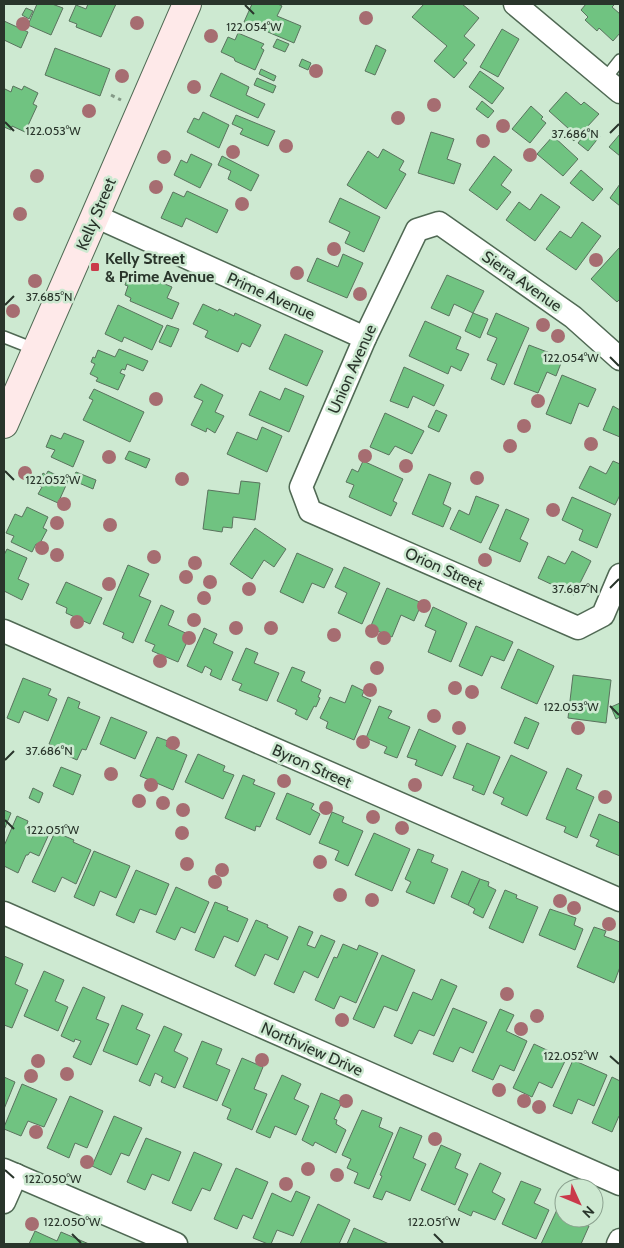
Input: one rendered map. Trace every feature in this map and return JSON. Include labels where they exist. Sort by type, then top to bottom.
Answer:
[{"type":"street","name":"Kelly Street","points":[[4,422],[96,216],[187,4]]},
{"type":"street","points":[[521,6],[613,86]]},
{"type":"street","name":"Prime Avenue","points":[[96,216],[364,338]]},
{"type":"street","name":"Sierra Avenue","points":[[417,230],[439,223],[573,317],[620,359]]},
{"type":"street","name":"Union Avenue","points":[[310,511],[301,487],[364,338],[417,230]]},
{"type":"street","name":"Orion Street","points":[[310,511],[578,628],[603,615],[620,576]]},
{"type":"street","name":"Byron Street","points":[[4,631],[620,900]]},
{"type":"street","name":"Northview Drive","points":[[4,913],[620,1184]]},
{"type":"street","points":[[4,1202],[10,1172],[176,1244]]},
{"type":"street","points":[[618,1244],[620,1240]]},
{"type":"lane","points":[[613,86],[620,60]]},
{"type":"lane","points":[[4,337],[37,350]]},
{"type":"path","points":[[111,95],[124,101]]},
{"type":"building","points":[[37,4],[52,4],[63,8],[51,35],[28,25]]},
{"type":"building","points":[[88,4],[116,4],[101,37],[76,27],[77,24],[69,21],[76,5],[86,9]]},
{"type":"building","points":[[252,4],[278,4],[282,6],[277,16],[301,26],[294,43],[244,22]]},
{"type":"building","points":[[424,4],[462,4],[479,18],[464,36],[475,45],[463,60],[467,63],[454,78],[434,61],[447,46],[412,17]]},
{"type":"building","points":[[586,4],[615,4],[612,7],[620,14],[620,33],[613,41],[599,28],[597,31],[585,20],[588,17],[581,10]]},
{"type":"building","points":[[26,8],[33,11],[29,19],[22,15]]},
{"type":"building","points":[[4,21],[28,32],[21,48],[4,40]]},
{"type":"building","points":[[502,29],[519,39],[498,77],[480,67]]},
{"type":"building","points":[[238,33],[264,44],[261,48],[264,50],[255,70],[221,52],[228,37],[235,40]]},
{"type":"building","points":[[277,39],[289,44],[285,52],[273,47]]},
{"type":"building","points":[[376,45],[386,50],[375,75],[365,71]]},
{"type":"building","points":[[55,48],[110,69],[100,96],[45,75]]},
{"type":"building","points":[[302,59],[311,63],[308,70],[299,66]]},
{"type":"building","points":[[261,69],[276,76],[274,81],[259,74]]},
{"type":"building","points":[[480,71],[504,88],[492,104],[469,87]]},
{"type":"building","points":[[221,73],[249,87],[246,95],[265,104],[258,118],[210,96]]},
{"type":"building","points":[[257,78],[276,86],[273,93],[254,85]]},
{"type":"building","points":[[13,86],[22,90],[24,86],[38,93],[33,104],[37,106],[25,132],[12,126],[11,130],[4,127],[4,91],[5,89],[11,92]]},
{"type":"building","points":[[566,92],[581,105],[584,102],[599,114],[574,141],[565,133],[569,129],[549,111]]},
{"type":"building","points":[[482,101],[494,111],[488,118],[476,109]]},
{"type":"building","points":[[531,106],[543,117],[541,119],[546,123],[530,143],[512,129]]},
{"type":"building","points":[[203,112],[229,125],[219,148],[187,132],[194,118],[199,120]]},
{"type":"building","points":[[236,115],[275,131],[268,146],[240,134],[243,129],[232,124]]},
{"type":"building","points":[[590,128],[600,136],[588,151],[578,143]]},
{"type":"building","points":[[431,132],[454,139],[447,159],[461,164],[454,184],[418,173]]},
{"type":"building","points":[[620,134],[620,156],[609,147]]},
{"type":"building","points":[[553,136],[578,159],[563,176],[537,154]]},
{"type":"building","points":[[383,149],[404,161],[399,170],[406,174],[386,209],[347,185],[368,151],[378,158]]},
{"type":"building","points":[[191,154],[212,164],[200,188],[174,175],[181,160],[187,163]]},
{"type":"building","points":[[222,156],[259,175],[251,191],[228,179],[231,171],[218,165]]},
{"type":"building","points":[[494,156],[512,170],[501,185],[511,192],[497,210],[469,190]]},
{"type":"building","points":[[581,170],[603,189],[593,201],[570,183]]},
{"type":"building","points":[[620,184],[620,206],[610,198]]},
{"type":"building","points":[[187,191],[228,210],[217,233],[186,218],[182,227],[161,218],[173,192],[184,197]]},
{"type":"building","points":[[541,194],[560,207],[535,241],[506,220],[519,202],[530,210]]},
{"type":"building","points":[[340,198],[380,217],[364,252],[345,243],[350,232],[329,222]]},
{"type":"building","points":[[582,222],[601,236],[576,270],[546,249],[560,231],[571,238]]},
{"type":"building","points":[[619,248],[620,299],[617,302],[591,279]]},
{"type":"building","points":[[343,254],[363,263],[347,298],[307,281],[317,258],[338,267]]},
{"type":"building","points":[[134,271],[172,287],[167,298],[179,303],[172,319],[130,301],[131,298],[125,295],[128,286],[125,285],[128,277],[131,279]]},
{"type":"building","points":[[447,275],[484,291],[473,313],[454,304],[449,316],[431,308]]},
{"type":"building","points":[[203,304],[234,316],[235,313],[261,325],[250,347],[242,343],[238,352],[205,337],[208,331],[193,324]]},
{"type":"building","points":[[118,305],[163,326],[152,350],[124,337],[122,342],[105,334]]},
{"type":"building","points":[[473,313],[488,319],[480,338],[465,331]]},
{"type":"building","points":[[496,313],[529,328],[504,385],[491,379],[497,364],[487,360],[497,338],[487,334]]},
{"type":"building","points":[[425,321],[461,337],[456,349],[469,354],[461,371],[451,366],[448,374],[409,356]]},
{"type":"building","points":[[167,325],[179,329],[171,347],[159,342]]},
{"type":"building","points":[[285,334],[323,351],[307,386],[269,369]]},
{"type":"building","points":[[529,345],[563,358],[556,376],[547,372],[538,393],[514,384]]},
{"type":"building","points":[[119,349],[148,361],[143,371],[127,364],[125,370],[122,369],[120,373],[125,375],[118,390],[96,381],[98,378],[90,374],[95,364],[91,362],[98,350],[115,357]]},
{"type":"building","points":[[404,367],[444,385],[434,406],[413,396],[408,408],[390,401]]},
{"type":"building","points":[[562,375],[596,389],[588,407],[579,403],[571,424],[546,414]]},
{"type":"building","points":[[201,384],[223,395],[215,412],[224,416],[215,433],[207,428],[206,432],[191,425],[203,401],[194,397]]},
{"type":"building","points":[[285,388],[304,396],[289,432],[249,415],[260,391],[280,400]]},
{"type":"building","points":[[94,389],[144,412],[130,442],[83,420],[93,400],[89,398]]},
{"type":"building","points":[[613,406],[620,410],[620,437],[603,430]]},
{"type":"building","points":[[436,410],[447,415],[439,432],[428,427]]},
{"type":"building","points":[[385,413],[424,431],[412,454],[395,446],[389,455],[370,447]]},
{"type":"building","points":[[262,427],[282,436],[267,472],[227,454],[237,432],[257,440]]},
{"type":"building","points":[[64,433],[84,441],[73,467],[51,457],[55,450],[46,447],[51,435],[61,439]]},
{"type":"building","points":[[129,451],[150,459],[146,468],[125,459]]},
{"type":"building","points":[[363,461],[403,479],[393,501],[397,503],[391,516],[349,497],[354,485],[346,482],[352,469],[358,472]]},
{"type":"building","points":[[613,461],[620,464],[620,495],[615,505],[579,488],[590,466],[606,474]]},
{"type":"building","points":[[48,471],[68,481],[58,503],[38,494],[42,487],[38,485],[43,473],[46,475]]},
{"type":"building","points":[[76,472],[96,480],[93,489],[72,480]]},
{"type":"building","points":[[429,474],[451,483],[443,504],[451,508],[443,527],[412,514]]},
{"type":"building","points":[[241,481],[260,483],[255,520],[233,517],[232,528],[223,527],[222,532],[203,529],[208,490],[239,494]]},
{"type":"building","points":[[476,496],[499,505],[481,543],[450,529],[459,510],[469,515]]},
{"type":"building","points":[[572,497],[611,514],[597,548],[579,540],[583,530],[562,520]]},
{"type":"building","points":[[27,507],[48,517],[43,528],[47,530],[39,545],[36,544],[32,552],[11,542],[14,536],[6,533],[15,514],[22,517]]},
{"type":"building","points":[[506,509],[529,519],[520,539],[528,543],[520,562],[489,549]]},
{"type":"building","points":[[255,528],[286,549],[274,567],[264,560],[252,579],[230,564]]},
{"type":"building","points":[[7,549],[27,558],[18,579],[29,584],[22,600],[4,591],[4,555]]},
{"type":"building","points":[[572,551],[591,561],[574,595],[538,578],[548,556],[565,564]]},
{"type":"building","points":[[297,553],[333,569],[324,588],[312,583],[303,603],[280,592]]},
{"type":"building","points":[[128,565],[149,574],[139,596],[151,601],[133,643],[122,638],[124,633],[103,624]]},
{"type":"building","points":[[344,567],[380,583],[362,624],[338,613],[347,593],[335,587]]},
{"type":"building","points":[[66,582],[102,598],[90,624],[66,613],[67,608],[56,603]]},
{"type":"building","points":[[387,588],[422,603],[414,621],[401,615],[392,637],[370,628]]},
{"type":"building","points":[[161,605],[174,611],[168,625],[190,635],[178,662],[152,651],[155,645],[145,641]]},
{"type":"building","points":[[433,607],[467,623],[451,662],[428,652],[436,631],[425,626]]},
{"type":"building","points":[[476,626],[513,642],[504,661],[491,656],[482,676],[459,666]]},
{"type":"building","points":[[204,628],[217,634],[213,643],[233,652],[221,680],[210,675],[212,670],[205,666],[202,673],[187,666]]},
{"type":"building","points":[[246,648],[258,653],[254,663],[279,673],[267,701],[239,690],[242,684],[232,680]]},
{"type":"building","points":[[518,649],[554,666],[537,704],[501,688]]},
{"type":"building","points":[[292,667],[305,672],[301,681],[321,690],[316,707],[314,706],[307,720],[295,714],[297,710],[277,701]]},
{"type":"building","points":[[573,675],[611,680],[606,723],[568,718]]},
{"type":"building","points":[[23,678],[51,689],[48,695],[57,699],[48,721],[24,711],[19,723],[7,718]]},
{"type":"building","points":[[352,685],[364,691],[362,696],[371,700],[354,740],[326,728],[328,722],[320,718],[330,697],[345,703]]},
{"type":"building","points":[[68,697],[80,702],[78,708],[100,717],[86,750],[82,749],[77,760],[68,756],[70,753],[49,744]]},
{"type":"building","points":[[620,703],[620,717],[616,719],[611,707]]},
{"type":"building","points":[[379,706],[392,711],[388,718],[410,727],[397,758],[384,753],[387,747],[366,738]]},
{"type":"building","points":[[111,717],[147,732],[135,759],[100,744]]},
{"type":"building","points":[[525,717],[539,723],[528,749],[514,743]]},
{"type":"building","points":[[419,729],[456,746],[442,776],[415,765],[417,760],[407,757]]},
{"type":"building","points":[[157,737],[168,741],[166,746],[187,755],[173,790],[140,776]]},
{"type":"building","points":[[467,743],[500,757],[484,795],[472,790],[474,786],[453,778]]},
{"type":"building","points":[[198,754],[225,766],[223,771],[234,775],[223,799],[185,782]]},
{"type":"building","points":[[511,755],[547,772],[527,816],[501,804],[504,798],[493,793]]},
{"type":"building","points":[[61,767],[81,775],[73,795],[53,786]]},
{"type":"building","points":[[567,768],[582,775],[576,789],[594,797],[577,838],[564,832],[566,827],[546,819]]},
{"type":"building","points":[[243,775],[255,780],[253,784],[275,793],[260,827],[256,826],[255,831],[225,818]]},
{"type":"building","points":[[33,788],[43,793],[39,803],[29,798]]},
{"type":"building","points":[[287,793],[314,804],[311,809],[320,814],[310,835],[276,819]]},
{"type":"building","points":[[4,810],[11,813],[4,830]]},
{"type":"building","points":[[332,812],[344,817],[342,822],[363,831],[348,866],[335,860],[339,851],[319,843]]},
{"type":"building","points":[[599,814],[620,823],[620,856],[596,846],[599,840],[590,836]]},
{"type":"building","points":[[17,816],[28,821],[27,824],[49,834],[39,856],[30,852],[26,855],[18,873],[4,866],[4,846]]},
{"type":"building","points":[[55,832],[91,850],[76,884],[62,877],[55,892],[32,882]]},
{"type":"building","points":[[374,833],[410,849],[392,891],[355,875]]},
{"type":"building","points":[[418,849],[434,855],[431,862],[448,869],[434,904],[406,892],[411,882],[405,879]]},
{"type":"building","points":[[94,851],[130,866],[116,898],[100,891],[94,906],[74,897]]},
{"type":"building","points":[[136,870],[169,884],[156,915],[140,909],[134,923],[116,915]]},
{"type":"building","points":[[462,871],[480,879],[468,905],[451,897]]},
{"type":"building","points":[[480,879],[489,882],[488,886],[496,890],[483,918],[473,913],[475,909],[468,905]]},
{"type":"building","points":[[176,887],[209,902],[195,933],[181,927],[175,940],[156,932]]},
{"type":"building","points":[[505,890],[517,895],[516,898],[538,907],[523,943],[489,928]]},
{"type":"building","points":[[215,902],[228,907],[227,910],[248,919],[238,942],[224,936],[214,958],[195,950]]},
{"type":"building","points":[[550,909],[576,918],[574,925],[583,929],[575,950],[539,935]]},
{"type":"building","points":[[256,920],[288,937],[278,960],[265,954],[255,976],[235,966]]},
{"type":"building","points":[[299,926],[313,932],[307,945],[315,948],[321,935],[335,941],[318,978],[304,971],[294,993],[274,984]]},
{"type":"building","points":[[594,927],[606,931],[604,936],[620,942],[620,967],[614,983],[577,967]]},
{"type":"building","points":[[343,944],[357,950],[359,945],[378,953],[356,1003],[340,996],[334,1009],[315,1000],[334,957],[337,958]]},
{"type":"building","points":[[382,955],[415,970],[397,1011],[384,1006],[374,1028],[353,1019]]},
{"type":"building","points":[[4,956],[23,964],[15,984],[28,990],[12,1028],[4,1025]]},
{"type":"building","points":[[44,971],[64,980],[55,1001],[68,1007],[58,1031],[24,1016]]},
{"type":"building","points":[[441,979],[457,986],[434,1036],[419,1030],[412,1044],[394,1036],[413,992],[432,1000]]},
{"type":"building","points":[[83,987],[105,997],[96,1019],[109,1024],[91,1065],[73,1057],[81,1041],[75,1039],[74,1042],[61,1036]]},
{"type":"building","points":[[122,1005],[143,1014],[136,1029],[150,1035],[137,1065],[103,1051]]},
{"type":"building","points":[[453,1008],[487,1022],[473,1053],[460,1047],[453,1062],[433,1054]]},
{"type":"building","points":[[500,1009],[514,1015],[506,1031],[527,1041],[514,1071],[500,1065],[493,1080],[472,1071]]},
{"type":"building","points":[[164,1026],[182,1034],[174,1051],[188,1058],[175,1088],[161,1082],[163,1077],[155,1073],[150,1086],[139,1081]]},
{"type":"building","points":[[202,1041],[222,1049],[216,1064],[230,1070],[217,1101],[183,1087]]},
{"type":"building","points":[[534,1044],[566,1059],[552,1088],[539,1082],[532,1097],[513,1088]]},
{"type":"building","points":[[242,1058],[263,1067],[254,1089],[267,1094],[252,1130],[227,1119],[231,1109],[222,1105]]},
{"type":"building","points":[[573,1060],[607,1075],[594,1106],[578,1099],[572,1114],[553,1106]]},
{"type":"building","points":[[282,1075],[301,1084],[294,1099],[309,1106],[296,1135],[275,1126],[270,1138],[256,1132]]},
{"type":"building","points":[[4,1077],[15,1082],[4,1109]]},
{"type":"building","points":[[612,1077],[620,1081],[620,1117],[612,1132],[592,1123]]},
{"type":"building","points":[[22,1084],[57,1099],[44,1127],[28,1121],[21,1136],[4,1129],[4,1127]]},
{"type":"building","points":[[321,1093],[342,1102],[334,1119],[337,1120],[336,1124],[346,1130],[336,1153],[315,1142],[313,1146],[302,1140]]},
{"type":"building","points":[[70,1096],[103,1111],[87,1148],[75,1143],[69,1158],[47,1148]]},
{"type":"building","points":[[362,1110],[382,1118],[379,1127],[393,1133],[369,1189],[354,1183],[358,1173],[347,1168],[351,1159],[342,1155]]},
{"type":"building","points":[[114,1116],[142,1128],[129,1156],[121,1153],[111,1175],[92,1166]]},
{"type":"building","points":[[400,1127],[422,1136],[413,1158],[426,1164],[410,1201],[386,1191],[382,1200],[373,1197]]},
{"type":"building","points":[[146,1138],[181,1152],[169,1181],[152,1174],[145,1190],[127,1182]]},
{"type":"building","points":[[441,1145],[461,1154],[455,1168],[468,1174],[455,1205],[421,1190]]},
{"type":"building","points":[[194,1152],[222,1164],[210,1191],[202,1188],[191,1211],[172,1203]]},
{"type":"building","points":[[480,1163],[501,1173],[492,1192],[505,1199],[495,1220],[473,1211],[471,1216],[458,1210]]},
{"type":"building","points":[[236,1168],[268,1182],[252,1219],[243,1215],[237,1229],[214,1219]]},
{"type":"building","points":[[521,1181],[541,1189],[534,1203],[549,1210],[536,1239],[502,1224]]},
{"type":"building","points":[[296,1191],[310,1197],[293,1236],[277,1230],[271,1244],[253,1238],[272,1193],[291,1202]]},
{"type":"building","points":[[318,1204],[350,1220],[339,1244],[300,1244]]},
{"type":"building","points":[[554,1216],[554,1228],[588,1228],[581,1244],[541,1244]]},
{"type":"building","points":[[354,1228],[389,1244],[347,1244]]},
{"type":"building","points":[[35,1231],[57,1241],[61,1232],[89,1244],[29,1244]]},
{"type":"place","name":"Kelly Street & Prime Avenue","points":[[95,267]]}]
